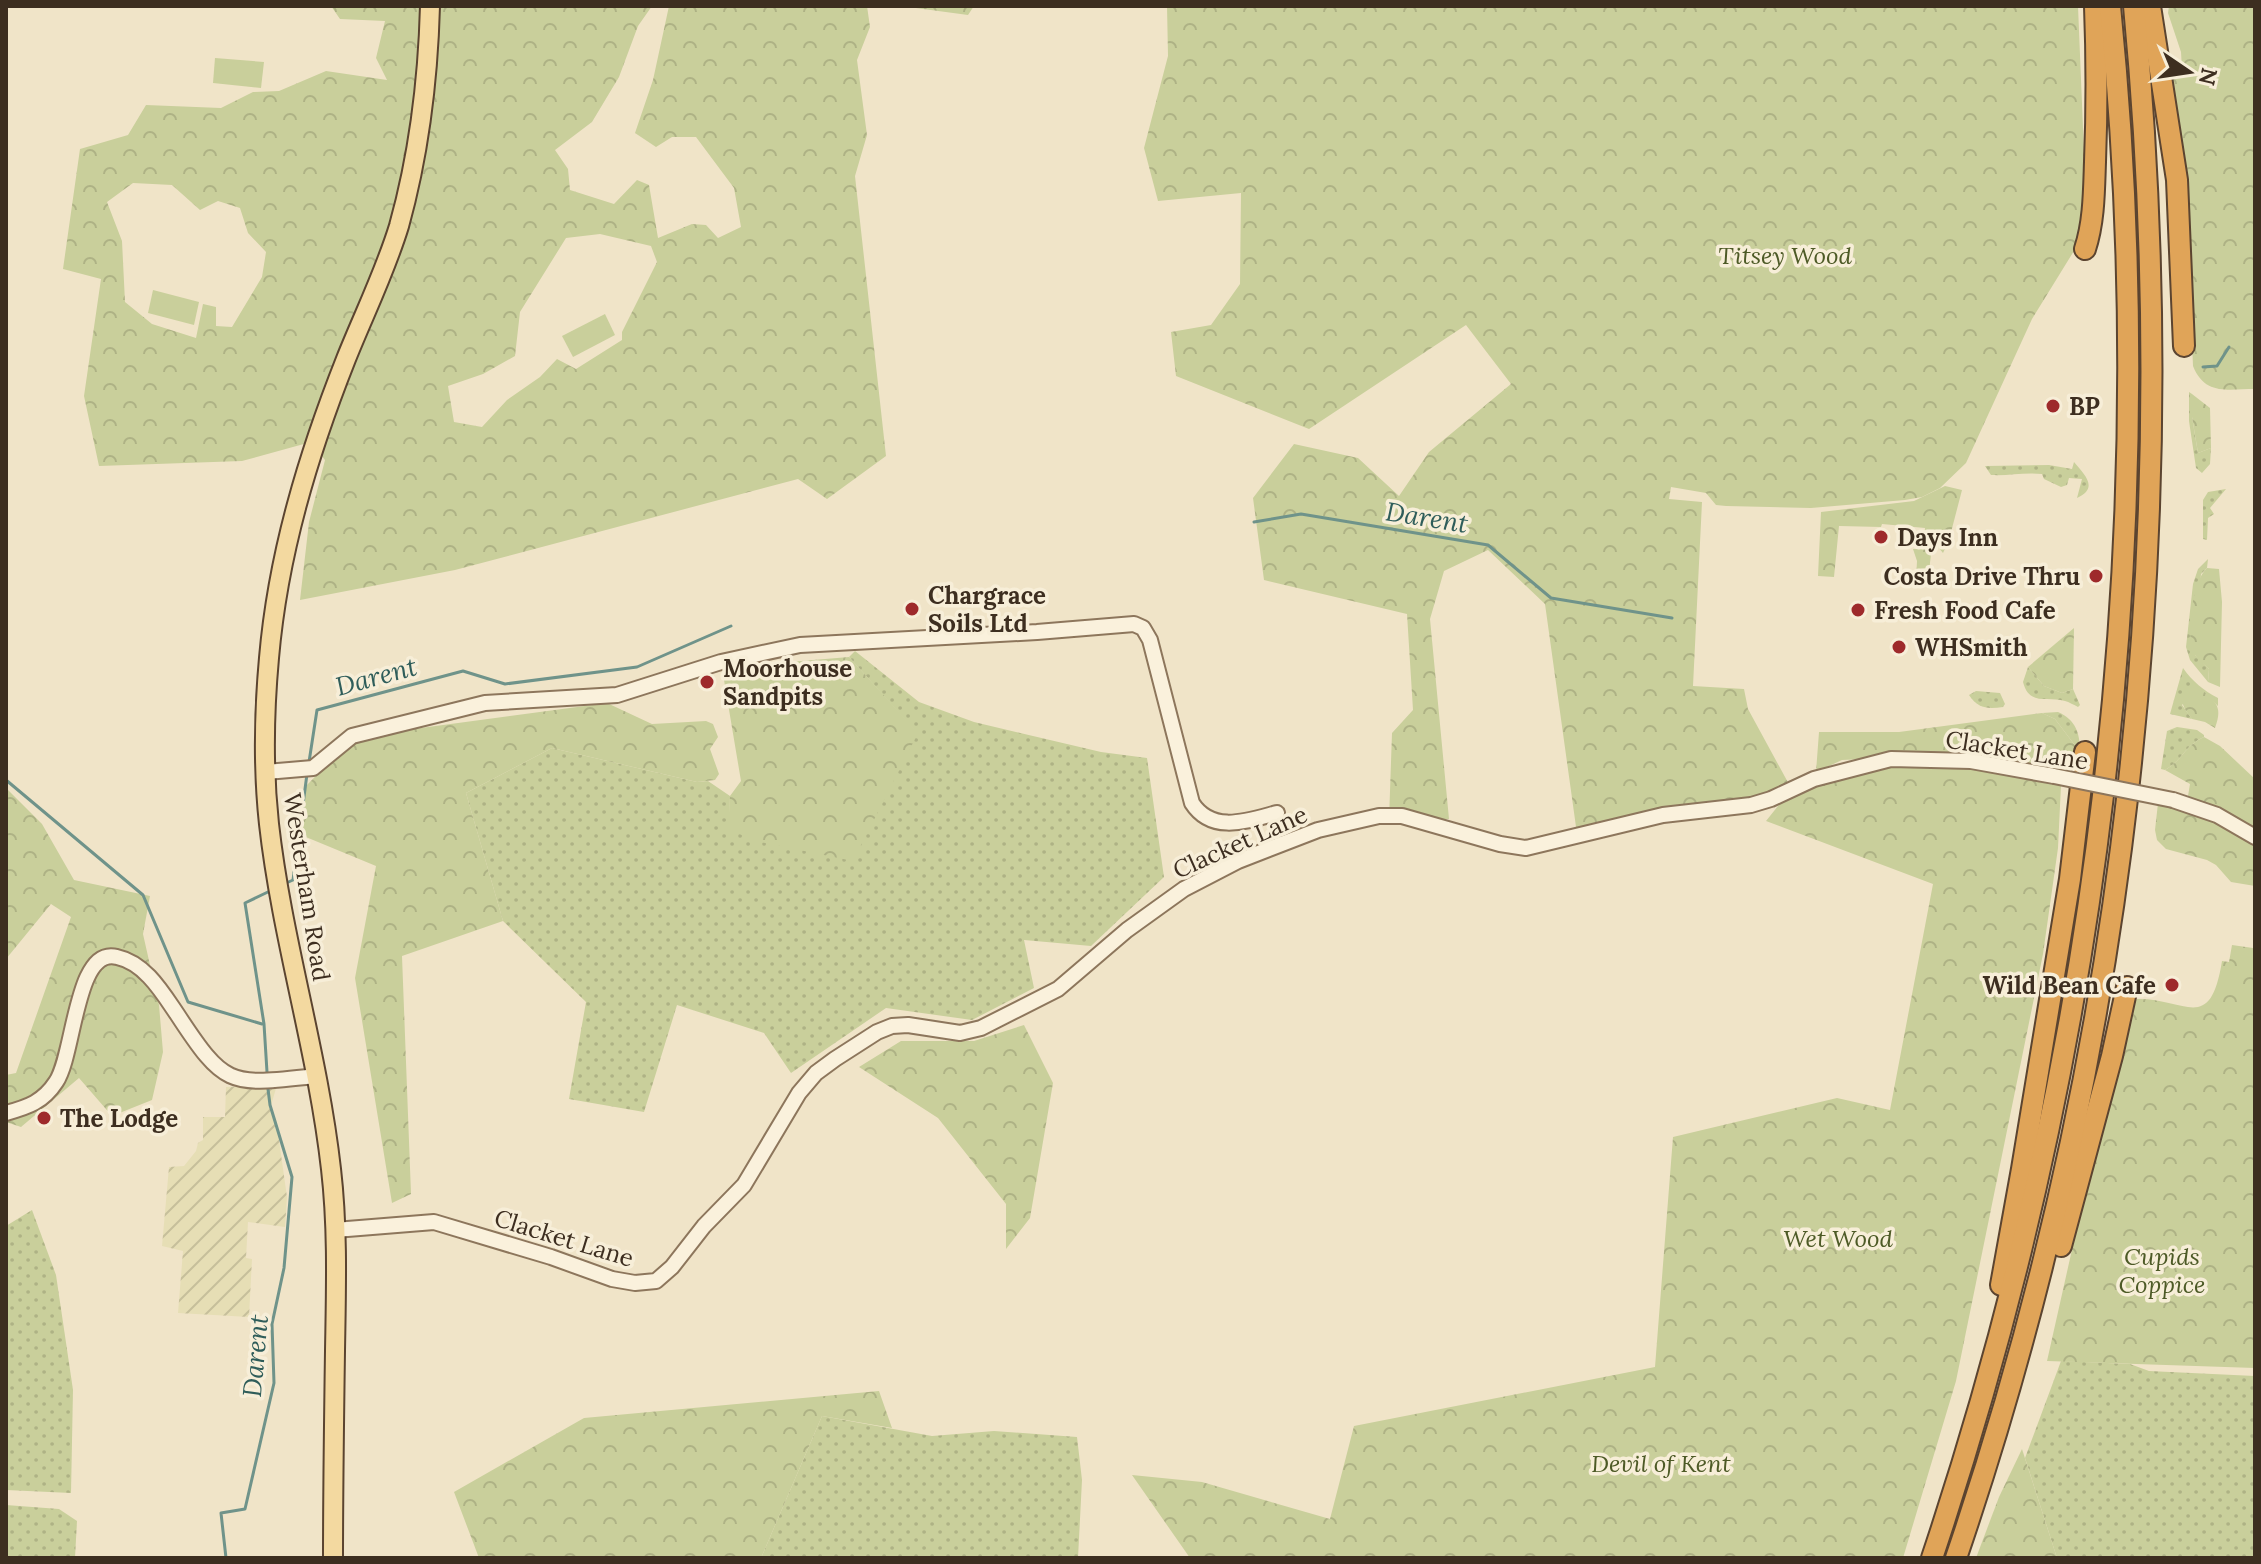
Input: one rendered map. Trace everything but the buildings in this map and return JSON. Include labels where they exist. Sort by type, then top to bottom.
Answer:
[{"type":"highway","points":[[2085,249],[2090,229],[2094,179],[2097,103],[2095,6]]},
{"type":"highway","points":[[1932,1558],[1982,1399],[2028,1227],[2066,1046],[2087,921],[2116,677],[2126,501],[2128,338],[2121,139],[2110,6]]},
{"type":"highway","points":[[1958,1558],[2023,1338],[2074,1128],[2106,960],[2133,758],[2148,567],[2153,363],[2149,197],[2134,6]]},
{"type":"highway","points":[[2150,6],[2177,180],[2184,346]]},
{"type":"highway","points":[[1982,1399],[2068,891],[2085,752]]},
{"type":"highway","points":[[1958,1558],[1989,1498],[2010,1432],[2101,1100],[2127,987]]},
{"type":"main road","name":"Westerham Road","points":[[333,1558],[335,1230],[330,1166],[316,1076],[269,824],[266,772],[268,665],[285,551],[313,449],[345,361],[387,263],[403,209],[423,112],[430,6]]},
{"type":"street","points":[[266,772],[313,768],[352,736],[485,703],[617,695],[721,662],[800,645],[1134,624],[1143,628],[1150,640],[1192,803],[1198,812],[1223,823],[1250,821],[1277,813]]},
{"type":"street","name":"Clacket Lane","points":[[335,1230],[434,1222],[612,1279],[635,1283],[656,1281],[744,1185],[799,1093],[816,1073],[868,1037],[892,1026],[908,1025],[960,1033],[981,1028],[1058,989],[1127,930],[1184,889],[1238,861],[1318,830],[1379,816],[1402,816],[1500,844],[1526,848],[1663,815],[1751,805],[1814,779],[1891,759],[1971,761],[2173,800],[2217,815],[2255,837]]},
{"type":"street","points":[[6,1113],[37,1103],[56,1083],[67,1057],[83,983],[99,958],[108,955],[130,961],[159,987],[200,1050],[222,1073],[243,1081],[316,1076]]},
{"type":"shaded area","points":[[277,1085],[270,1109],[276,1119],[287,1197],[285,1227],[248,1222],[246,1258],[252,1259],[249,1317],[178,1313],[183,1251],[162,1246],[169,1167],[184,1166],[196,1151],[198,1143],[203,1140],[203,1117],[225,1117],[226,1087]]},
{"type":"green space","points":[[331,6],[652,6],[638,26],[619,77],[592,122],[555,150],[568,169],[570,190],[614,204],[637,180],[649,185],[658,238],[692,224],[706,225],[718,238],[741,227],[734,188],[696,137],[672,137],[656,147],[635,133],[653,80],[669,6],[867,6],[870,27],[857,60],[867,135],[855,176],[886,456],[827,499],[798,479],[455,570],[300,600],[309,522],[325,460],[311,442],[242,461],[99,466],[84,396],[101,279],[63,269],[80,149],[128,135],[146,105],[221,108],[253,92],[279,91],[326,71],[387,80],[376,58],[385,21],[340,19]],"holes":[[[133,183],[172,185],[200,210],[218,201],[240,208],[248,233],[266,252],[262,277],[232,327],[216,326],[216,307],[203,304],[196,338],[152,324],[125,302],[122,241],[107,202]],[[600,234],[651,246],[657,262],[622,332],[622,340],[576,369],[557,359],[540,377],[507,400],[482,427],[454,422],[448,386],[483,374],[515,356],[520,312],[566,238]]]},
{"type":"green space","points":[[901,6],[974,6],[968,15]]},
{"type":"green space","name":"Titsey Wood","points":[[1167,6],[2078,6],[2085,177],[2077,246],[2032,319],[1966,463],[1940,488],[1922,497],[1905,500],[1811,508],[1726,506],[1716,505],[1706,493],[1671,487],[1669,499],[1702,502],[1693,686],[1744,689],[1748,709],[1791,788],[1891,759],[2054,776],[2061,785],[2058,848],[2043,954],[1956,1381],[1903,1558],[1190,1558],[1132,1475],[1202,1482],[1330,1519],[1354,1426],[1655,1367],[1673,1137],[1837,1098],[1890,1110],[1933,884],[1766,821],[1790,791],[1771,799],[1577,834],[1545,604],[1488,550],[1444,571],[1430,619],[1449,819],[1389,820],[1392,733],[1413,710],[1407,614],[1264,580],[1253,498],[1294,444],[1358,458],[1399,496],[1429,452],[1511,384],[1466,325],[1309,429],[1176,376],[1171,332],[1211,325],[1240,284],[1241,193],[1158,201],[1144,148],[1168,56]]},
{"type":"green space","points":[[2169,6],[2255,6],[2255,389],[2218,389],[2204,382],[2193,366],[2185,176],[2170,69],[2182,69],[2181,52],[2168,13]]},
{"type":"green space","points":[[215,58],[264,62],[261,88],[213,83]]},
{"type":"green space","points":[[153,290],[199,302],[194,325],[148,313]]},
{"type":"green space","points":[[605,314],[615,335],[573,357],[562,336]]},
{"type":"green space","points":[[2189,392],[2192,394],[2198,453],[2211,448],[2210,464],[2202,473],[2196,468],[2189,421]]},
{"type":"green space","points":[[2192,394],[2210,408],[2211,448],[2198,453],[2192,417]]},
{"type":"green space","points":[[2074,462],[2086,476],[2089,486],[2077,498],[2082,479],[2069,478],[2067,485],[2061,487],[2044,479],[2042,474],[1991,475],[1985,466],[2049,465],[2072,469]]},
{"type":"green space","points":[[1945,486],[1962,490],[1943,553],[1938,547],[1931,554],[1928,581],[1916,581],[1917,561],[1913,549],[1924,549],[1925,528],[1882,524],[1881,527],[1839,526],[1834,577],[1818,576],[1821,512],[1914,501]]},
{"type":"green space","points":[[2226,489],[2210,508],[2214,514],[2208,518],[2207,540],[2203,539],[2203,500],[2208,492]]},
{"type":"green space","points":[[2208,559],[2207,568],[2201,574],[2195,655],[2209,669],[2208,682],[2190,660],[2186,647],[2193,584],[2198,569]]},
{"type":"green space","points":[[2207,568],[2219,569],[2222,602],[2220,687],[2208,682],[2209,669],[2195,655],[2192,647],[2190,623],[2194,597]]},
{"type":"green space","points":[[2074,628],[2073,689],[2062,693],[2044,686],[2028,667]]},
{"type":"green space","points":[[855,651],[919,702],[974,722],[1101,752],[1147,758],[1164,877],[1091,946],[1024,940],[1034,988],[972,1020],[886,1008],[791,1073],[764,1033],[677,1005],[644,1112],[569,1099],[586,1002],[503,921],[466,793],[552,748],[697,782],[708,781],[730,796],[729,829],[917,733],[849,657]]},
{"type":"green space","points":[[849,657],[918,733],[853,861],[756,841],[728,829],[730,796],[741,781],[724,680],[731,667]]},
{"type":"green space","points":[[2028,667],[2044,686],[2062,693],[2073,689],[2080,705],[2034,697],[2023,682]]},
{"type":"green space","points":[[2183,668],[2199,685],[2218,698],[2218,706],[2198,687],[2182,705],[2192,719],[2170,714]]},
{"type":"green space","points":[[2198,686],[2218,708],[2215,728],[2192,719],[2184,707],[2182,700],[2187,687]]},
{"type":"green space","points":[[1976,691],[2000,693],[2005,704],[2003,707],[1984,707],[1969,695]]},
{"type":"green space","points":[[607,703],[652,724],[706,721],[713,724],[718,737],[710,749],[719,774],[715,780],[697,782],[552,748],[466,793],[503,921],[402,956],[411,1194],[392,1203],[355,978],[376,866],[301,835],[306,786],[354,737]]},
{"type":"green space","points":[[2058,712],[2076,728],[2080,752],[2055,719],[2042,713]]},
{"type":"green space","points":[[2042,713],[2055,719],[2080,752],[2078,773],[1968,754],[1842,760],[1816,772],[1819,732],[1899,732]]},
{"type":"green space","points":[[2177,727],[2197,730],[2204,737],[2171,766],[2161,769],[2167,731]]},
{"type":"green space","points":[[2204,737],[2220,746],[2255,779],[2255,830],[2223,810],[2188,796],[2190,784],[2165,770]]},
{"type":"green space","points":[[6,788],[42,824],[74,880],[150,896],[143,934],[159,1005],[163,1052],[152,1100],[112,1116],[79,1078],[21,1127],[6,1122],[6,1075],[16,1073],[71,917],[51,904],[6,959]]},
{"type":"green space","points":[[2158,803],[2221,824],[2255,844],[2255,886],[2231,882],[2207,860],[2166,849],[2157,840],[2155,830]]},
{"type":"green space","name":"Cupids Coppice","points":[[2255,941],[2255,1368],[2047,1361],[2126,1009],[2137,999],[2193,1007],[2203,1005],[2211,998],[2222,961],[2229,962],[2232,945],[2253,948]]},
{"type":"green space","points":[[1024,1025],[1053,1083],[1030,1218],[1006,1249],[1006,1204],[938,1118],[859,1067],[901,1041],[974,1041]]},
{"type":"green space","points":[[32,1210],[56,1275],[73,1390],[71,1493],[6,1490],[6,1226]]},
{"type":"green space","points":[[2061,1361],[2130,1364],[2149,1371],[2255,1376],[2255,1558],[2057,1558],[2025,1458]]},
{"type":"green space","points":[[879,1391],[892,1428],[822,1416],[761,1558],[479,1558],[454,1492],[584,1418]]},
{"type":"green space","points":[[822,1416],[932,1436],[994,1431],[1077,1437],[1082,1480],[1078,1558],[761,1558]]},
{"type":"green space","points":[[2022,1449],[2057,1558],[1976,1558],[1999,1497]]},
{"type":"green space","points":[[6,1505],[59,1509],[77,1521],[75,1558],[6,1558]]},
{"type":"waterway","points":[[2203,367],[2217,366],[2229,347]]},
{"type":"waterway","name":"Darent","points":[[1254,522],[1301,514],[1488,545],[1551,598],[1672,618]]},
{"type":"waterway","name":"Darent","points":[[309,762],[317,710],[463,671],[505,684],[637,667],[731,626]]},
{"type":"waterway","name":"Darent","points":[[284,884],[293,880],[307,774]]},
{"type":"waterway","points":[[6,780],[143,895],[188,1002],[262,1024]]},
{"type":"waterway","name":"Darent","points":[[267,1072],[264,1024],[245,903],[270,891]]},
{"type":"waterway","name":"Darent","points":[[226,1558],[221,1513],[245,1509],[274,1383],[272,1324],[284,1268],[292,1177],[268,1089]]},
{"type":"place","name":"BP","points":[[2053,406]]},
{"type":"place","name":"Days Inn","points":[[1881,537]]},
{"type":"place","name":"Costa Drive Thru","points":[[2096,576]]},
{"type":"place","name":"Chargrace Soils Ltd","points":[[912,609]]},
{"type":"place","name":"Fresh Food Cafe","points":[[1858,610]]},
{"type":"place","name":"WHSmith","points":[[1899,647]]},
{"type":"place","name":"Moorhouse Sandpits","points":[[707,682]]},
{"type":"place","name":"Wild Bean Cafe","points":[[2172,985]]},
{"type":"place","name":"The Lodge","points":[[44,1118]]},
{"type":"park label","name":"Wet Wood","points":[[1838,1238]]},
{"type":"park label","name":"Devil of Kent","points":[[1661,1463]]}]
